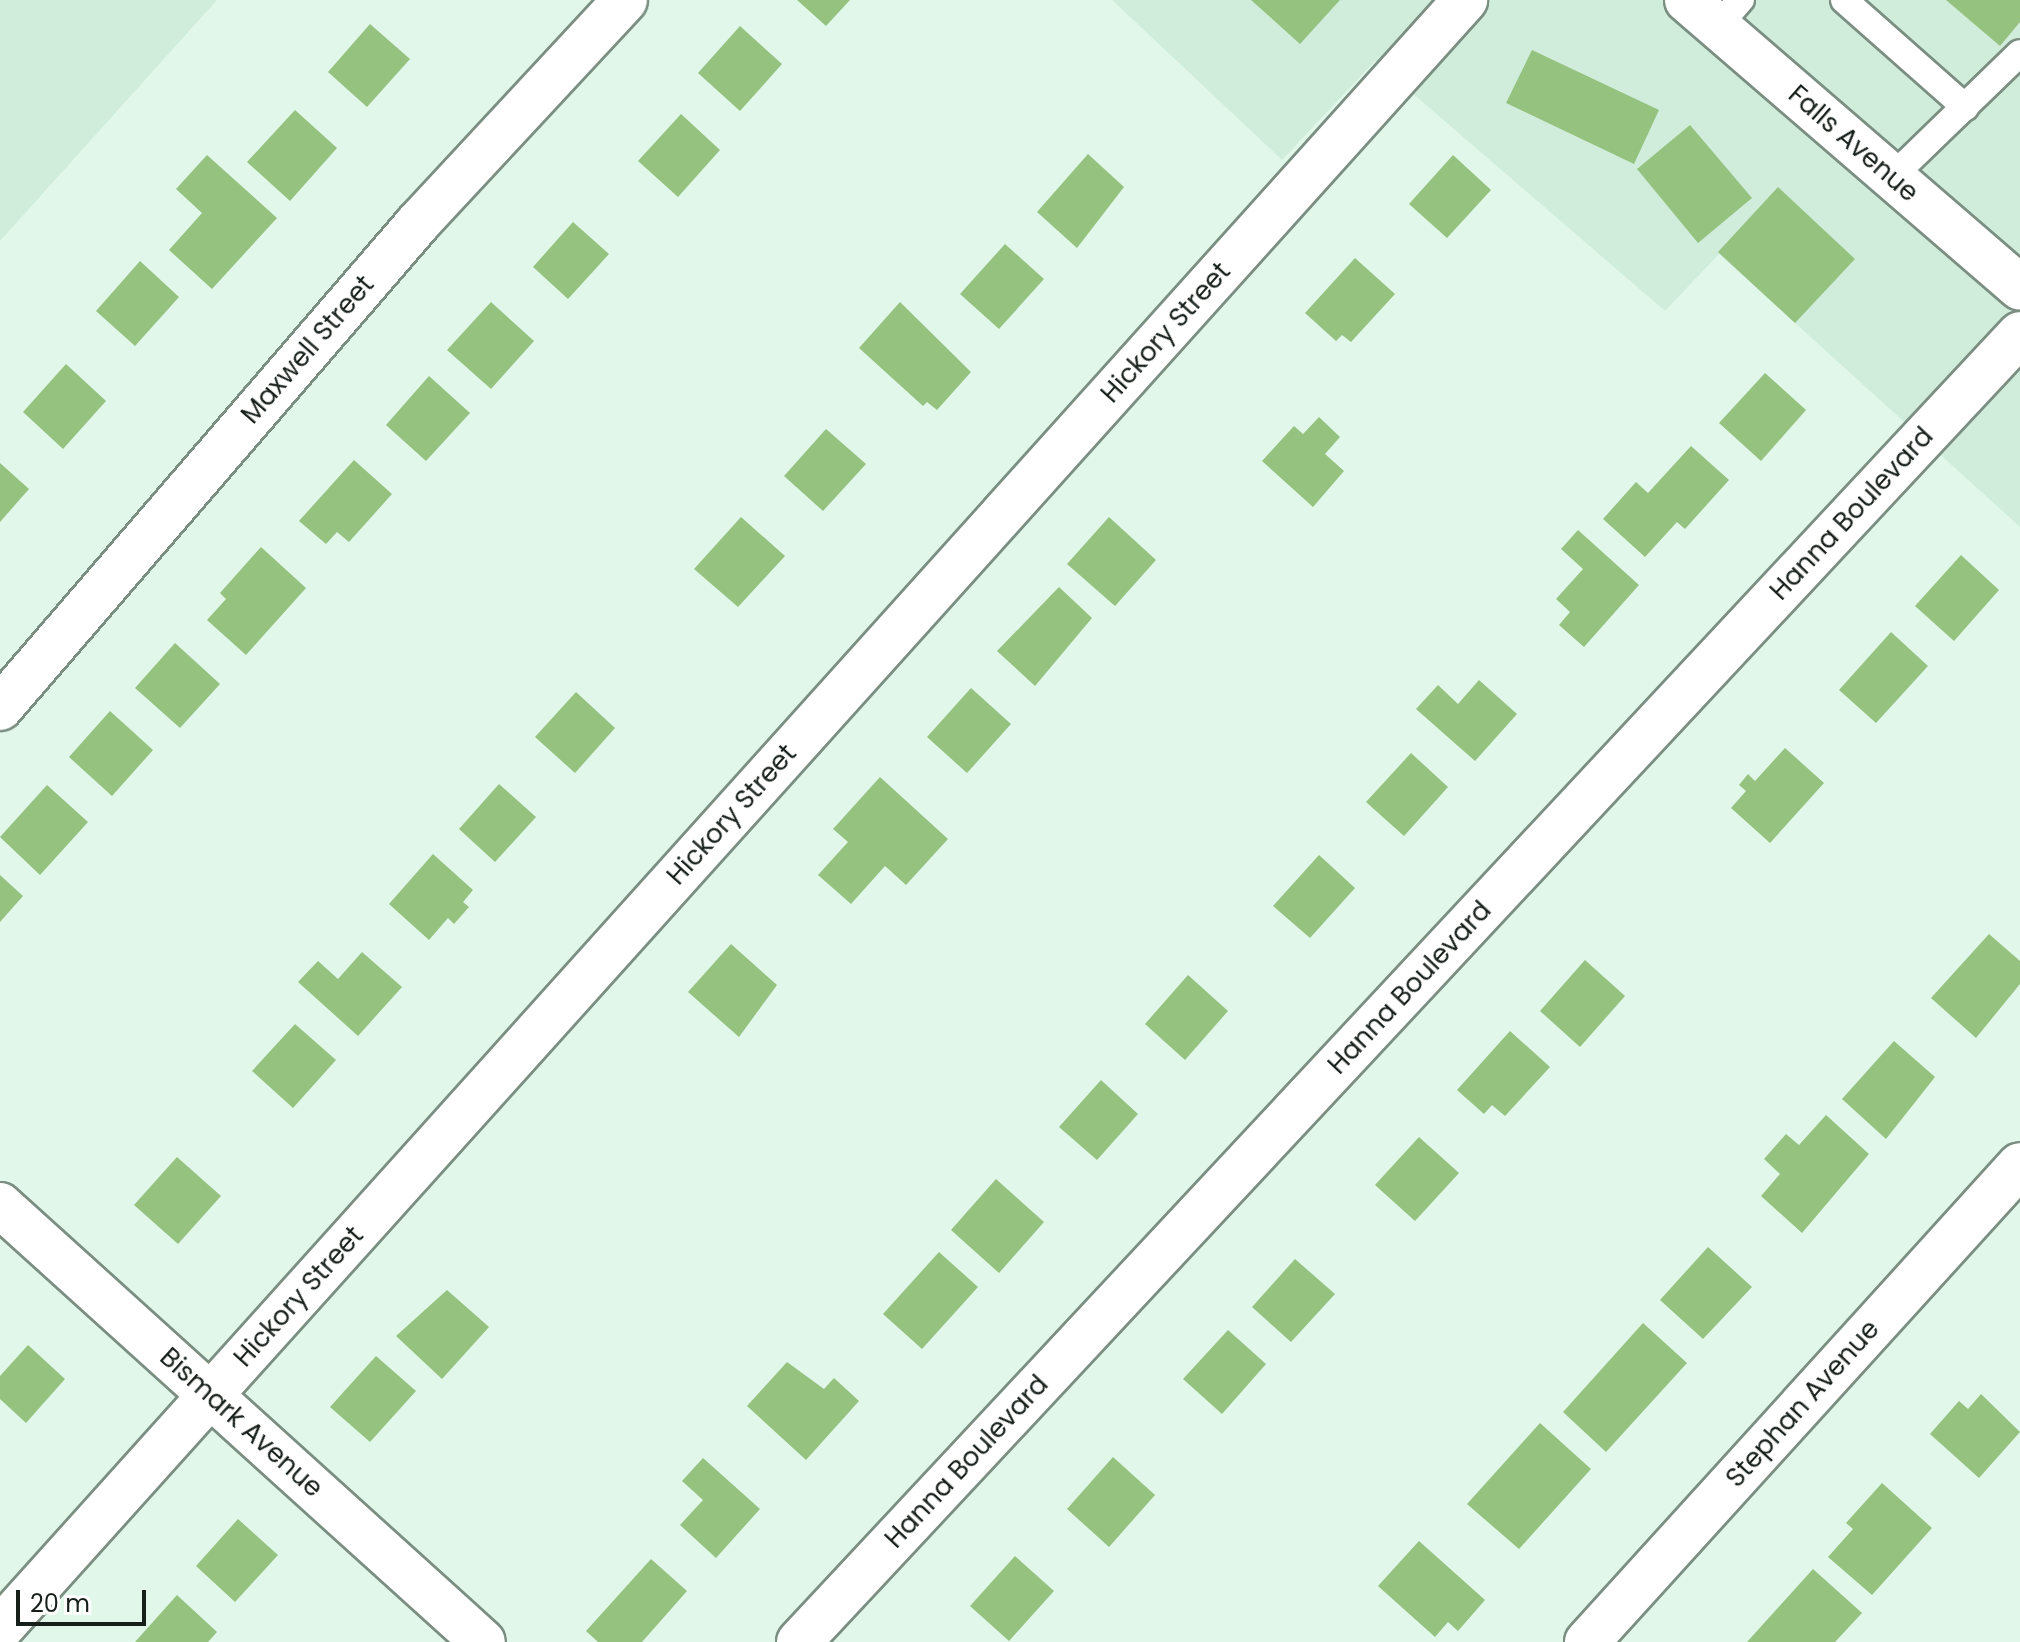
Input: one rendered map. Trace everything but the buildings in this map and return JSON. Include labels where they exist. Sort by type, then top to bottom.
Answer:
[{"type":"street","name":"Maxwell Street","points":[[0,708],[418,223],[625,0]]},
{"type":"street","name":"Hickory Street","points":[[0,1629],[1465,0]]},
{"type":"street","name":"Falls Avenue","points":[[1715,9],[1892,177],[2020,287]]},
{"type":"street","name":"Hanna Boulevard","points":[[799,1642],[2020,334]]},
{"type":"street","name":"Stephan Avenue","points":[[1587,1642],[2020,1165]]},
{"type":"street","name":"Bismark Avenue","points":[[0,1205],[483,1642]]},
{"type":"lane","points":[[1844,0],[1965,107]]},
{"type":"lane","points":[[1892,177],[2020,53]]},
{"type":"shaded area","points":[[0,0],[217,0],[0,241]]},
{"type":"shaded area","points":[[1112,0],[2020,0],[2020,527],[1719,254],[1665,311],[1375,61],[1282,160]]}]
